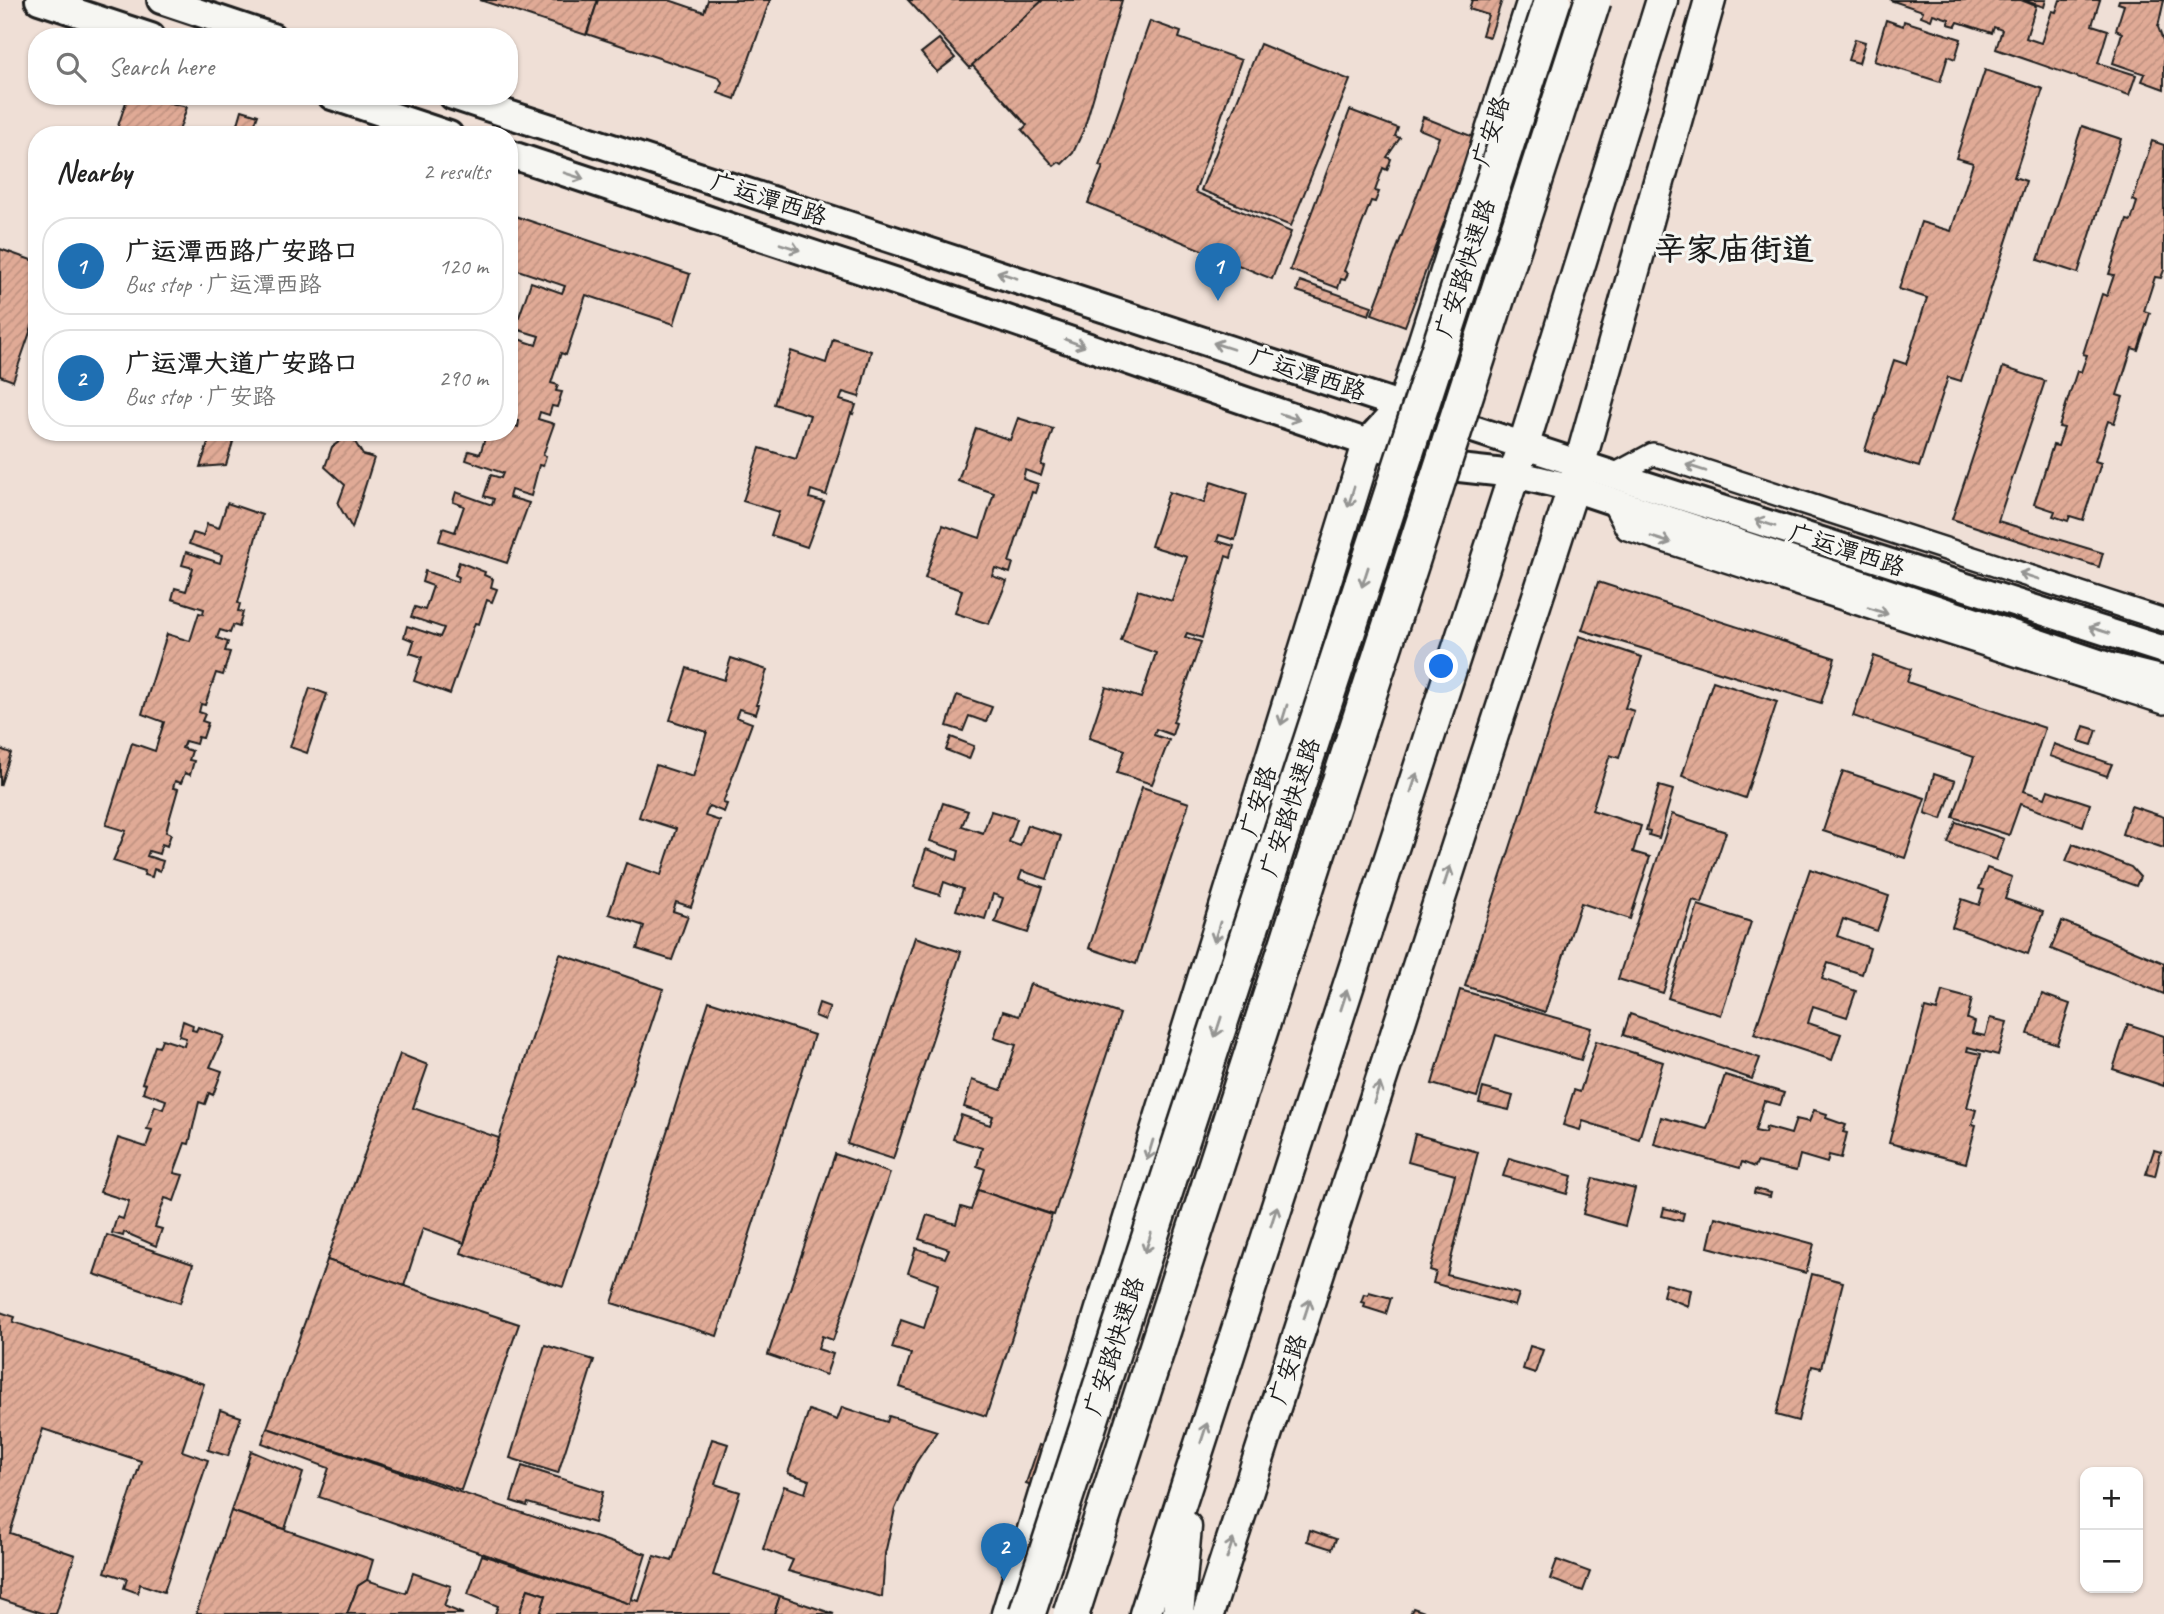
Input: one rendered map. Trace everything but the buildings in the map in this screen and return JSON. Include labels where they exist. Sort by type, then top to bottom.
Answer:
[{"type":"highway","name":"广安路快速路","points":[[1027,1614],[1553,0]]},
{"type":"highway","name":"广安路快速路","points":[[1071,1614],[1593,0]]},
{"type":"main road","name":"广安路","points":[[1007,1614],[1368,444],[1403,406],[1533,0]]},
{"type":"main road","points":[[1080,1614],[1432,465],[1580,0]]},
{"type":"main road","points":[[1145,1614],[1524,444],[1662,0]]},
{"type":"main road","name":"广安路","points":[[1209,1614],[1576,476],[1710,0]]},
{"type":"main road","points":[[1178,1614],[1192,1469]]},
{"type":"street","points":[[39,0],[124,28]]},
{"type":"street","points":[[161,0],[245,28]]},
{"type":"street","points":[[359,105],[422,126]]},
{"type":"street","name":"广运潭西路","points":[[481,105],[1524,444],[1576,476],[1613,488],[2164,650]]},
{"type":"street","name":"广运潭西路","points":[[518,157],[952,300],[1432,465],[1514,474],[1576,476]]},
{"type":"street","points":[[2164,620],[1653,454],[1613,488],[1627,529],[2164,703]]},
{"type":"street","name":"广运潭西路","points":[[1613,488],[2108,666],[2164,680]]},
{"type":"place","name":"广运潭西路广安路口","points":[[1218,301]]},
{"type":"place","name":"广运潭大道广安路口","points":[[1004,1581]]},
{"type":"district","name":"辛家庙街道","points":[[1734,249]]}]
